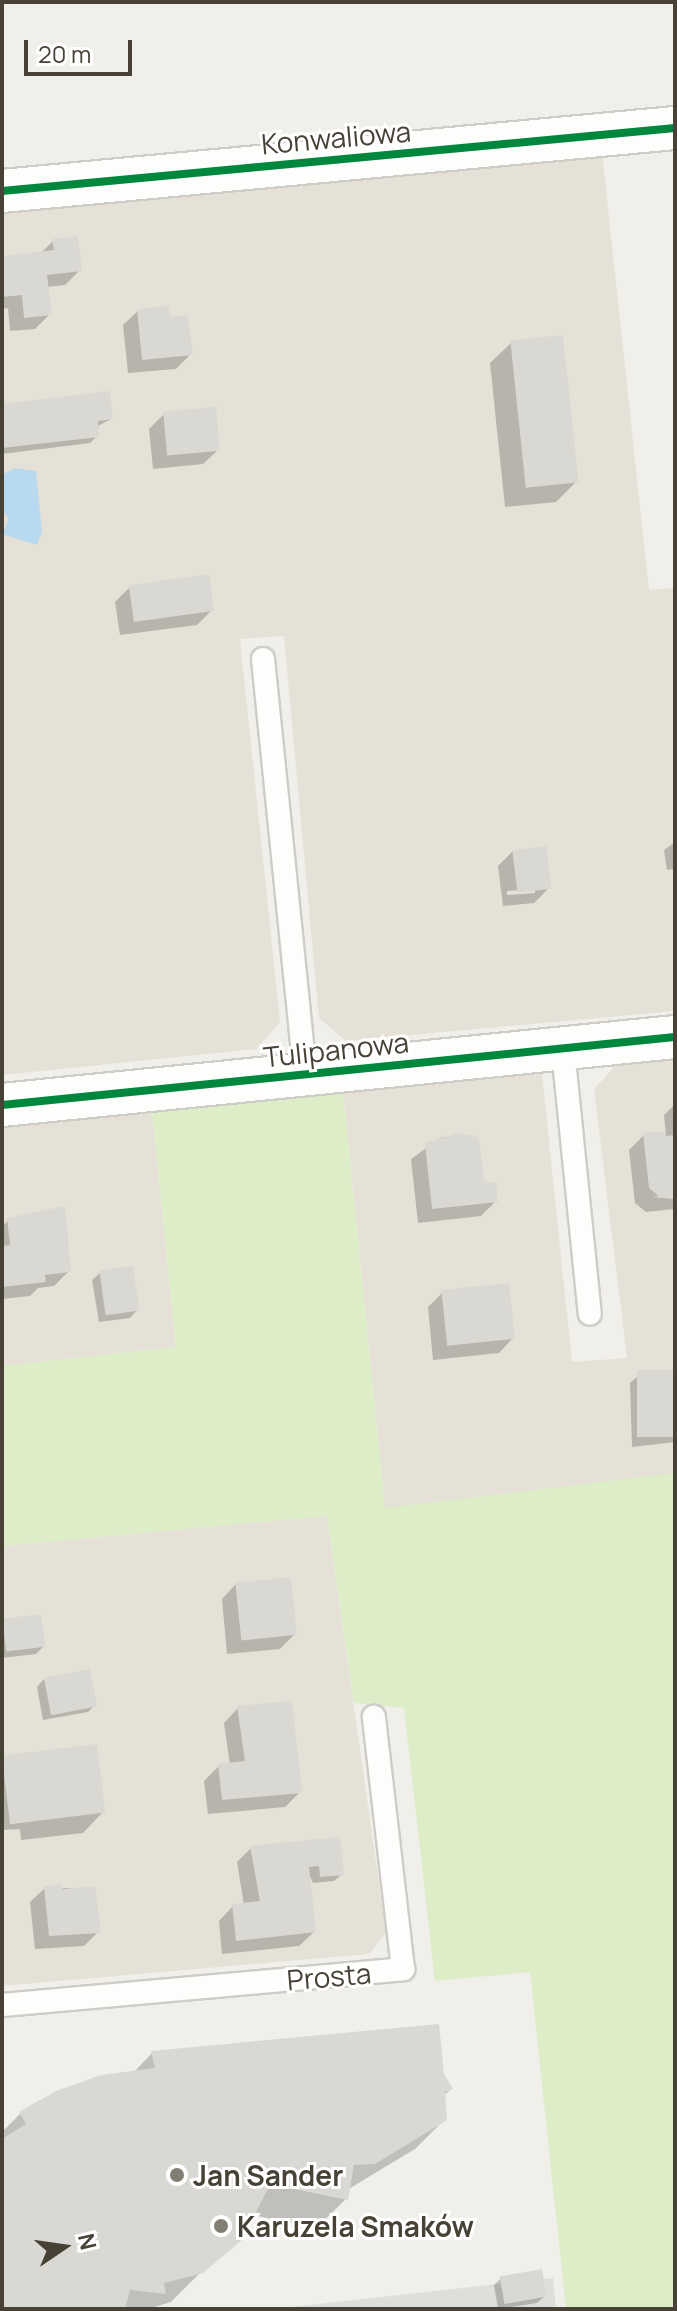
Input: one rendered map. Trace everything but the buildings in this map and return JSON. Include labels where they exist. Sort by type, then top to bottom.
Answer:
[{"type":"street","name":"Konwaliowa","points":[[2,191],[675,128]]},
{"type":"street","name":"Tulipanowa","points":[[2,1105],[675,1037]]},
{"type":"lane","points":[[263,659],[305,1074]]},
{"type":"lane","points":[[563,1050],[590,1314]]},
{"type":"lane","name":"Prosta","points":[[2,2005],[403,1969],[374,1717]]},
{"type":"shaded area","points":[[601,143],[649,590],[675,588],[675,1011],[346,1041],[319,1018],[284,636],[240,639],[280,1022],[256,1049],[2,1075],[2,208]]},
{"type":"shaded area","points":[[675,1056],[675,1475],[385,1509],[343,1092],[542,1074],[572,1362],[627,1358],[594,1089],[619,1062]]},
{"type":"shaded area","points":[[152,1111],[176,1347],[2,1366],[2,1126]]},
{"type":"shaded area","points":[[327,1516],[386,1933],[369,1954],[2,1986],[2,1546]]},
{"type":"shaded area","points":[[553,2278],[556,2309],[273,2309]]},
{"type":"green space","points":[[343,1092],[385,1508],[675,1473],[675,2309],[566,2309],[530,1972],[435,1981],[404,1708],[354,1703],[327,1516],[2,1546],[2,1366],[176,1347],[152,1111]]},
{"type":"water","points":[[15,468],[36,471],[42,532],[37,545],[2,534],[9,519],[2,510],[2,475]]},
{"type":"cycle path","points":[[2,191],[675,128]]},
{"type":"cycle path","points":[[2,1105],[675,1037]]},
{"type":"place","name":"Jan Sander","points":[[177,2175]]},
{"type":"place","name":"Karuzela Smaków","points":[[221,2226]]}]
